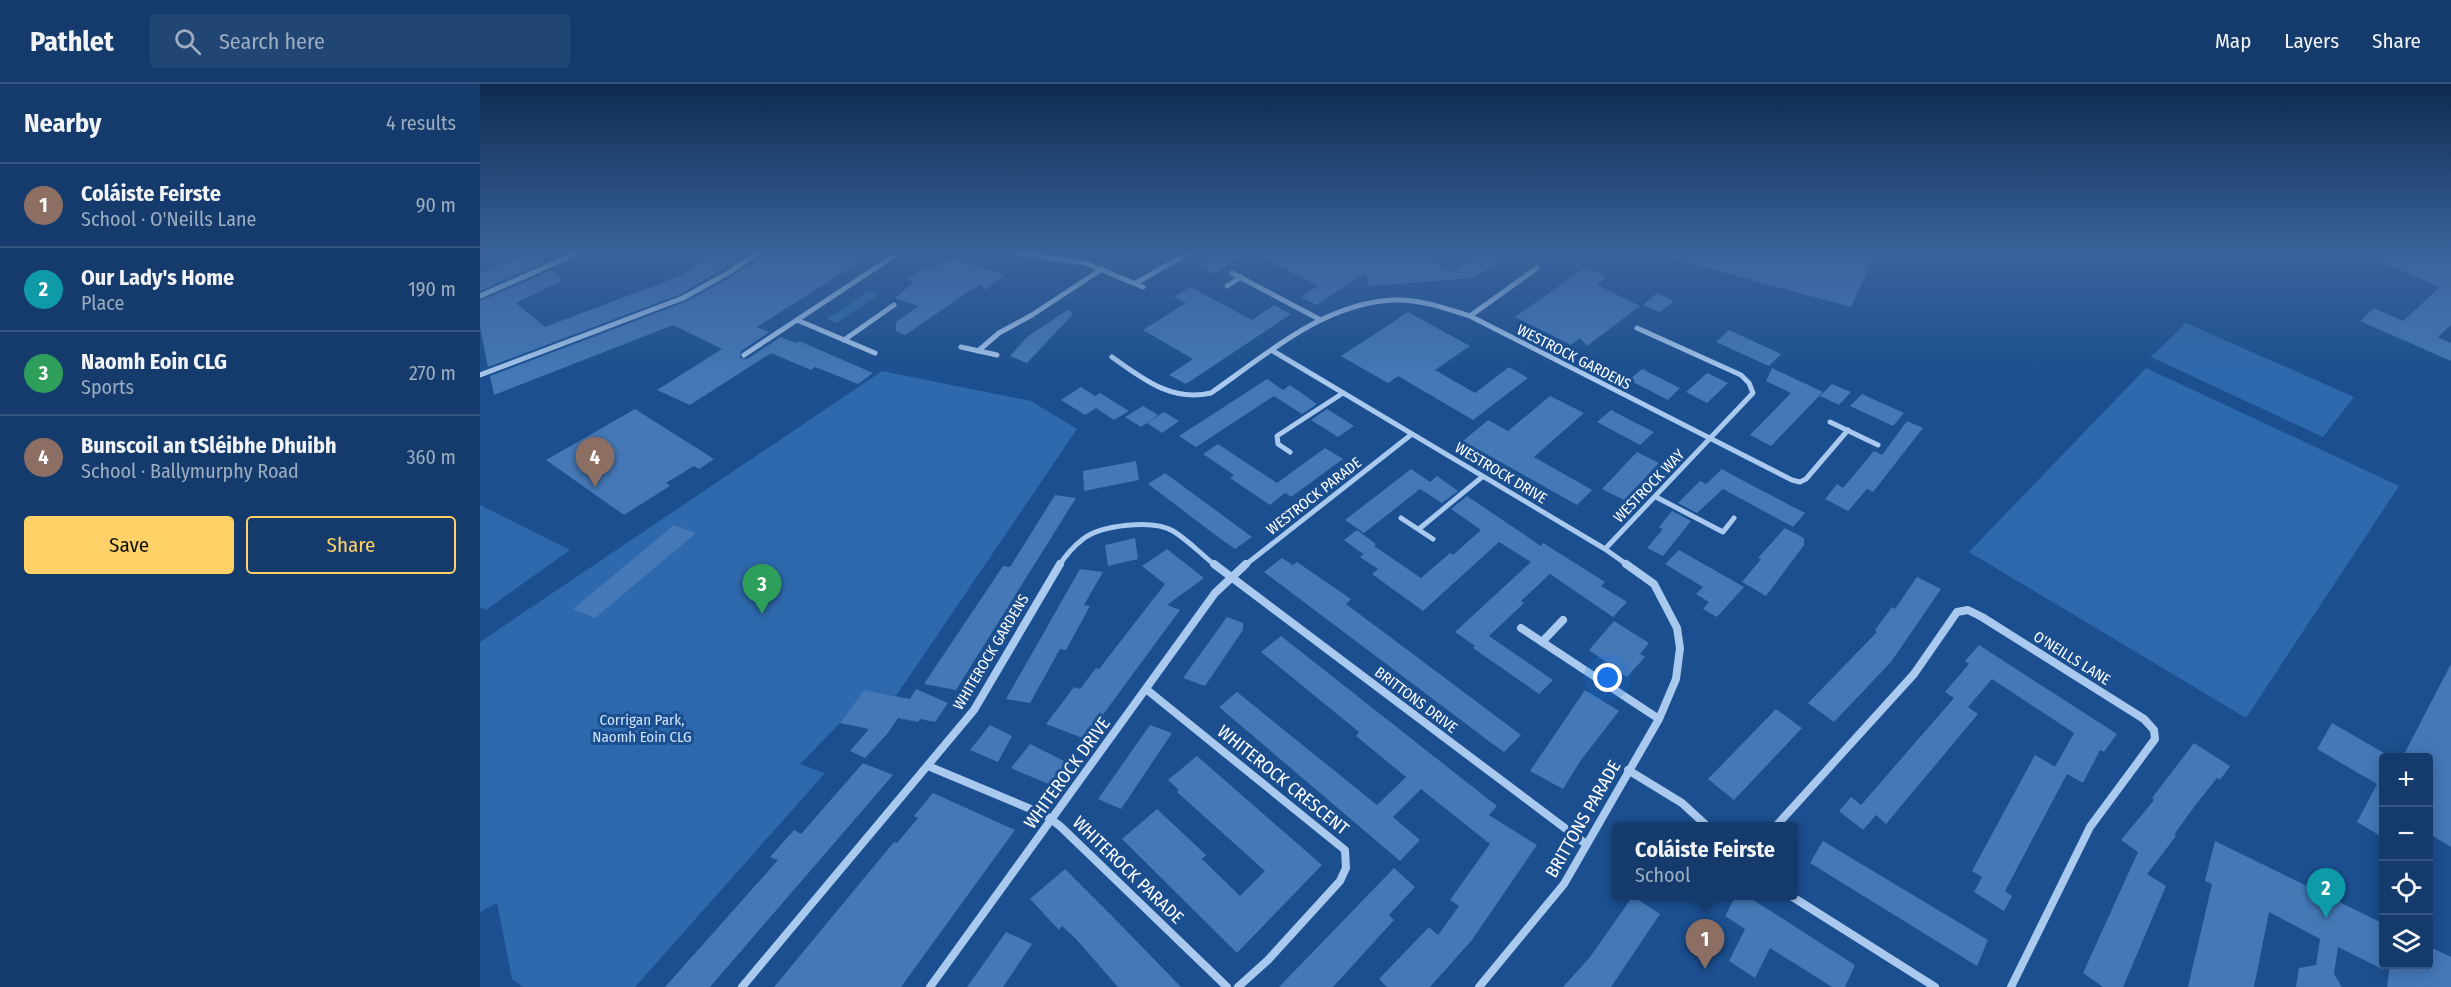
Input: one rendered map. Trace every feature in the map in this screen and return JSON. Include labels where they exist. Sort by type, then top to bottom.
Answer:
[{"type":"street","points":[[480,375],[690,294]]},
{"type":"street","points":[[744,355],[836,294]]},
{"type":"street","points":[[978,351],[999,333],[1064,294]]},
{"type":"street","points":[[1273,294],[1319,319]]},
{"type":"street","points":[[1470,316],[1501,294]]},
{"type":"street","name":"WESTROCK GARDENS","points":[[1112,357],[1172,395],[1190,399],[1211,393],[1319,319],[1372,301],[1398,298],[1424,300],[1470,316],[1792,480],[1800,482],[1806,479],[1848,430]]},
{"type":"street","points":[[844,339],[894,305]]},
{"type":"street","points":[[797,320],[875,353]]},
{"type":"street","name":"WESTROCK WAY","points":[[1605,549],[1711,440],[1753,393],[1749,383],[1741,375],[1637,328]]},
{"type":"street","points":[[961,347],[997,355]]},
{"type":"street","name":"WESTROCK DRIVE","points":[[1273,351],[1605,549],[1654,584],[1668,605],[1677,628],[1680,648]]},
{"type":"street","points":[[1290,452],[1278,444],[1277,436],[1343,393]]},
{"type":"street","points":[[1830,422],[1878,445]]},
{"type":"street","name":"WESTROCK PARADE","points":[[1230,577],[1412,434]]},
{"type":"street","points":[[1419,530],[1482,477]]},
{"type":"street","points":[[1656,497],[1723,532],[1734,518]]},
{"type":"street","points":[[1401,518],[1433,539]]},
{"type":"street","name":"WHITEROCK GARDENS","points":[[742,987],[974,710],[1064,557],[1084,537],[1118,526],[1146,525],[1171,530],[1230,577]]},
{"type":"street","name":"WHITEROCK DRIVE","points":[[930,987],[1230,577]]},
{"type":"street","name":"BRITTONS DRIVE","points":[[1230,577],[1586,844]]},
{"type":"street","name":"O'NEILLS LANE","points":[[1780,822],[1914,674],[1957,612],[1968,610],[1982,617],[2144,719],[2154,730],[2155,739],[2090,827],[2011,987]]},
{"type":"street","points":[[1542,642],[1563,620]]},
{"type":"street","points":[[1521,627],[1659,719]]},
{"type":"street","name":"BRITTONS PARADE","points":[[1479,987],[1563,884],[1659,719],[1676,679],[1680,648]]},
{"type":"street","name":"WHITEROCK CRESCENT","points":[[1146,689],[1345,850],[1346,868],[1340,881],[1268,960],[1238,987]]},
{"type":"street","name":"WHITEROCK PARADE","points":[[928,766],[1052,820],[1227,987]]},
{"type":"street","points":[[1628,770],[1682,803],[1703,822]]},
{"type":"street","points":[[1797,900],[1935,987]]},
{"type":"green space","points":[[864,294],[878,295],[836,323],[827,319]]},
{"type":"green space","points":[[2186,323],[2354,397],[2323,437],[2151,357]]},
{"type":"green space","points":[[2146,368],[2399,486],[2246,718],[1969,552]]},
{"type":"green space","name":"Corrigan Park, Naomh Eoin CLG","points":[[882,371],[1031,401],[1077,429],[896,696],[864,690],[840,723],[800,764],[825,773],[635,987],[523,987],[512,979],[497,903],[480,912],[480,642]]},
{"type":"green space","points":[[480,505],[570,550],[486,610],[480,607]]},
{"type":"building","points":[[496,294],[534,294],[516,303],[545,327],[632,294],[681,294],[488,367],[480,326],[480,301]]},
{"type":"building","points":[[699,294],[809,294],[757,327],[769,332],[741,351],[740,358],[747,359],[781,337],[797,343],[799,341],[873,373],[858,384],[815,367],[811,370],[771,353],[690,405],[657,390],[722,349],[673,325],[494,395],[490,376],[685,302]]},
{"type":"building","points":[[900,294],[965,294],[905,335],[896,331],[896,322],[919,306],[895,298]]},
{"type":"building","points":[[1179,294],[1203,294],[1252,320],[1274,305],[1291,314],[1186,384],[1169,375],[1193,359],[1143,330],[1186,303],[1174,297]]},
{"type":"building","points":[[1305,294],[1333,294],[1316,305],[1301,297]]},
{"type":"building","points":[[1547,294],[1616,294],[1640,306],[1587,346],[1580,338],[1571,345],[1515,317]]},
{"type":"building","points":[[1656,294],[1674,301],[1660,312],[1643,305]]},
{"type":"building","points":[[1804,294],[1857,294],[1851,307]]},
{"type":"building","points":[[2432,294],[2451,294],[2451,325],[2438,337],[2451,343],[2451,361],[2360,321],[2374,308],[2403,321]]},
{"type":"building","points":[[1069,309],[1073,314],[1027,363],[1010,356],[1027,337]]},
{"type":"building","points":[[1408,312],[1470,346],[1435,370],[1475,393],[1509,367],[1528,378],[1473,420],[1398,376],[1388,383],[1341,356]]},
{"type":"building","points":[[1729,330],[1781,354],[1769,366],[1716,342]]},
{"type":"building","points":[[1772,368],[1823,392],[1771,446],[1750,435],[1791,393],[1766,381]]},
{"type":"building","points":[[1642,369],[1680,388],[1668,400],[1629,380]]},
{"type":"building","points":[[1707,373],[1728,383],[1707,403],[1686,392]]},
{"type":"building","points":[[1267,379],[1283,390],[1290,385],[1317,404],[1302,414],[1274,396],[1196,447],[1179,436]]},
{"type":"building","points":[[1832,384],[1851,392],[1839,405],[1820,396]]},
{"type":"building","points":[[1081,387],[1095,396],[1100,393],[1129,411],[1114,420],[1096,408],[1085,415],[1061,400]]},
{"type":"building","points":[[1862,394],[1904,413],[1893,426],[1850,406]]},
{"type":"building","points":[[1550,396],[1584,413],[1534,457],[1592,490],[1577,505],[1463,441],[1488,420],[1508,431]]},
{"type":"building","points":[[1143,406],[1158,415],[1141,427],[1125,417]]},
{"type":"building","points":[[635,409],[714,459],[699,469],[694,466],[666,483],[670,486],[624,515],[546,460]]},
{"type":"building","points":[[1327,409],[1354,426],[1338,437],[1311,420]]},
{"type":"building","points":[[1611,410],[1654,432],[1640,445],[1597,422]]},
{"type":"building","points":[[1164,412],[1179,421],[1162,433],[1147,423]]},
{"type":"building","points":[[1907,421],[1923,428],[1873,492],[1867,489],[1848,511],[1825,499],[1837,484],[1843,488],[1874,451],[1882,455]]},
{"type":"building","points":[[1218,444],[1277,483],[1325,448],[1343,459],[1291,497],[1285,493],[1270,505],[1230,478],[1234,475],[1203,454]]},
{"type":"building","points":[[1637,452],[1659,463],[1624,500],[1602,489]]},
{"type":"building","points":[[1136,461],[1139,480],[1084,491],[1083,471]]},
{"type":"building","points":[[1411,469],[1430,482],[1437,476],[1458,491],[1442,503],[1420,489],[1364,533],[1345,520]]},
{"type":"building","points":[[1722,469],[1805,513],[1793,527],[1723,489],[1697,513],[1678,503],[1700,481],[1706,484]]},
{"type":"building","points":[[1165,473],[1252,537],[1235,549],[1148,484]]},
{"type":"building","points":[[1055,495],[1076,498],[956,690],[924,684],[1003,566],[1010,567]]},
{"type":"building","points":[[1467,496],[1541,546],[1543,543],[1605,582],[1601,586],[1627,602],[1613,617],[1550,574],[1521,601],[1524,603],[1489,636],[1553,680],[1539,694],[1473,648],[1475,646],[1455,632],[1531,562],[1499,542],[1423,611],[1372,574],[1378,569],[1360,557],[1373,546],[1363,554],[1344,540],[1357,530],[1376,544],[1374,546],[1421,578],[1450,553],[1453,555],[1481,530],[1451,509]]},
{"type":"building","points":[[1672,511],[1691,521],[1663,556],[1647,548],[1663,529],[1659,527]]},
{"type":"building","points":[[674,525],[696,533],[595,618],[573,609]]},
{"type":"building","points":[[1785,528],[1804,538],[1804,545],[1766,596],[1742,582],[1761,559],[1758,558]]},
{"type":"building","points":[[1135,538],[1138,559],[1108,566],[1105,545]]},
{"type":"building","points":[[1167,549],[1204,578],[1167,605],[1180,610],[1085,739],[1046,724],[1074,687],[1080,689],[1096,668],[1099,669],[1165,584],[1142,566]]},
{"type":"building","points":[[1679,550],[1744,587],[1717,617],[1703,609],[1709,602],[1696,594],[1703,587],[1665,564]]},
{"type":"building","points":[[1282,558],[1293,565],[1297,562],[1351,599],[1346,604],[1521,735],[1504,752],[1490,742],[1264,572]]},
{"type":"building","points":[[1080,569],[1103,572],[1084,605],[1090,606],[1066,650],[1060,649],[1030,703],[1006,699]]},
{"type":"building","points":[[1917,577],[1941,589],[1891,662],[1834,722],[1808,703],[1877,632],[1875,630],[1892,607],[1895,609]]},
{"type":"building","points":[[1227,617],[1243,623],[1243,630],[1205,686],[1183,678]]},
{"type":"building","points":[[1614,621],[1649,643],[1640,654],[1645,657],[1627,677],[1589,650]]},
{"type":"building","points":[[1281,636],[1497,806],[1489,815],[1537,845],[1472,940],[1430,987],[1387,987],[1379,979],[1429,927],[1438,935],[1459,906],[1450,900],[1490,844],[1421,789],[1393,817],[1420,840],[1400,861],[1219,707],[1237,692],[1377,805],[1406,777],[1356,736],[1359,732],[1261,652]]},
{"type":"building","points":[[1979,645],[2117,734],[2104,752],[2100,750],[2083,783],[2067,774],[2005,891],[2012,896],[2004,911],[1974,892],[1982,877],[1972,871],[2035,755],[2055,767],[2074,733],[1992,679],[1968,707],[1978,714],[1886,824],[1876,815],[1863,830],[1839,811],[1851,797],[1861,805],[1954,698],[1945,692],[1969,664],[1965,661]]},
{"type":"building","points":[[2451,664],[2451,847],[2433,836],[2433,753],[2405,753]]},
{"type":"building","points":[[916,689],[948,703],[935,722],[920,719],[918,722],[898,718],[888,733],[865,758],[850,751],[869,729],[840,723],[864,690],[910,699]]},
{"type":"building","points":[[1585,690],[1619,711],[1581,760],[1563,789],[1530,771]]},
{"type":"building","points":[[1776,709],[1802,728],[1734,800],[1708,779]]},
{"type":"building","points":[[2332,723],[2384,753],[2379,753],[2379,835],[2357,822],[2377,784],[2317,749]]},
{"type":"building","points":[[990,725],[1012,736],[998,762],[970,750]]},
{"type":"building","points":[[1150,725],[1172,733],[1121,809],[1098,799]]},
{"type":"building","points":[[2194,743],[2230,766],[2220,780],[2217,778],[2194,807],[2174,835],[2176,836],[2147,874],[2166,886],[2123,987],[2103,987],[2083,973],[2138,852],[2121,840],[2154,800],[2152,798]]},
{"type":"building","points":[[1030,744],[1068,763],[1051,785],[1011,768]]},
{"type":"building","points":[[1197,756],[1322,865],[1237,953],[1122,839],[1157,809],[1206,855],[1202,859],[1240,896],[1265,871],[1177,792],[1179,790],[1168,780]]},
{"type":"building","points":[[863,763],[893,775],[710,987],[665,987],[778,860],[770,857],[794,830],[801,834]]},
{"type":"building","points":[[933,793],[1015,830],[901,987],[774,987],[894,842],[897,843],[918,818],[914,816]]},
{"type":"building","points":[[1823,841],[1988,940],[1977,966],[1810,863]]},
{"type":"building","points":[[2215,841],[2379,922],[2379,968],[2338,947],[2334,974],[2342,987],[2296,987],[2299,968],[2316,965],[2320,939],[2269,912],[2254,987],[2188,987],[2212,884],[2205,881]]},
{"type":"building","points":[[1394,868],[1415,887],[1389,915],[1394,920],[1333,987],[1279,987]]},
{"type":"building","points":[[1065,869],[1181,987],[1118,987],[1076,939],[1062,926],[1059,930],[1030,899]]},
{"type":"building","points":[[1630,900],[1639,900],[1660,914],[1611,987],[1563,987],[1590,957]]},
{"type":"building","points":[[1734,900],[1753,900],[1855,965],[1845,987],[1832,987],[1770,948],[1755,978],[1729,961],[1745,929],[1725,916]]},
{"type":"building","points":[[1006,932],[1032,944],[1003,987],[967,987]]},
{"type":"building","points":[[2433,948],[2451,957],[2451,987],[2387,987],[2389,969],[2433,969]]},
{"type":"place","name":"Bunscoil an tSléibhe Dhuibh","points":[[595,487]]},
{"type":"place","name":"Naomh Eoin CLG","points":[[762,614]]},
{"type":"place","name":"Our Lady's Home","points":[[2326,918]]},
{"type":"place","name":"Coláiste Feirste","points":[[1705,969]]}]
